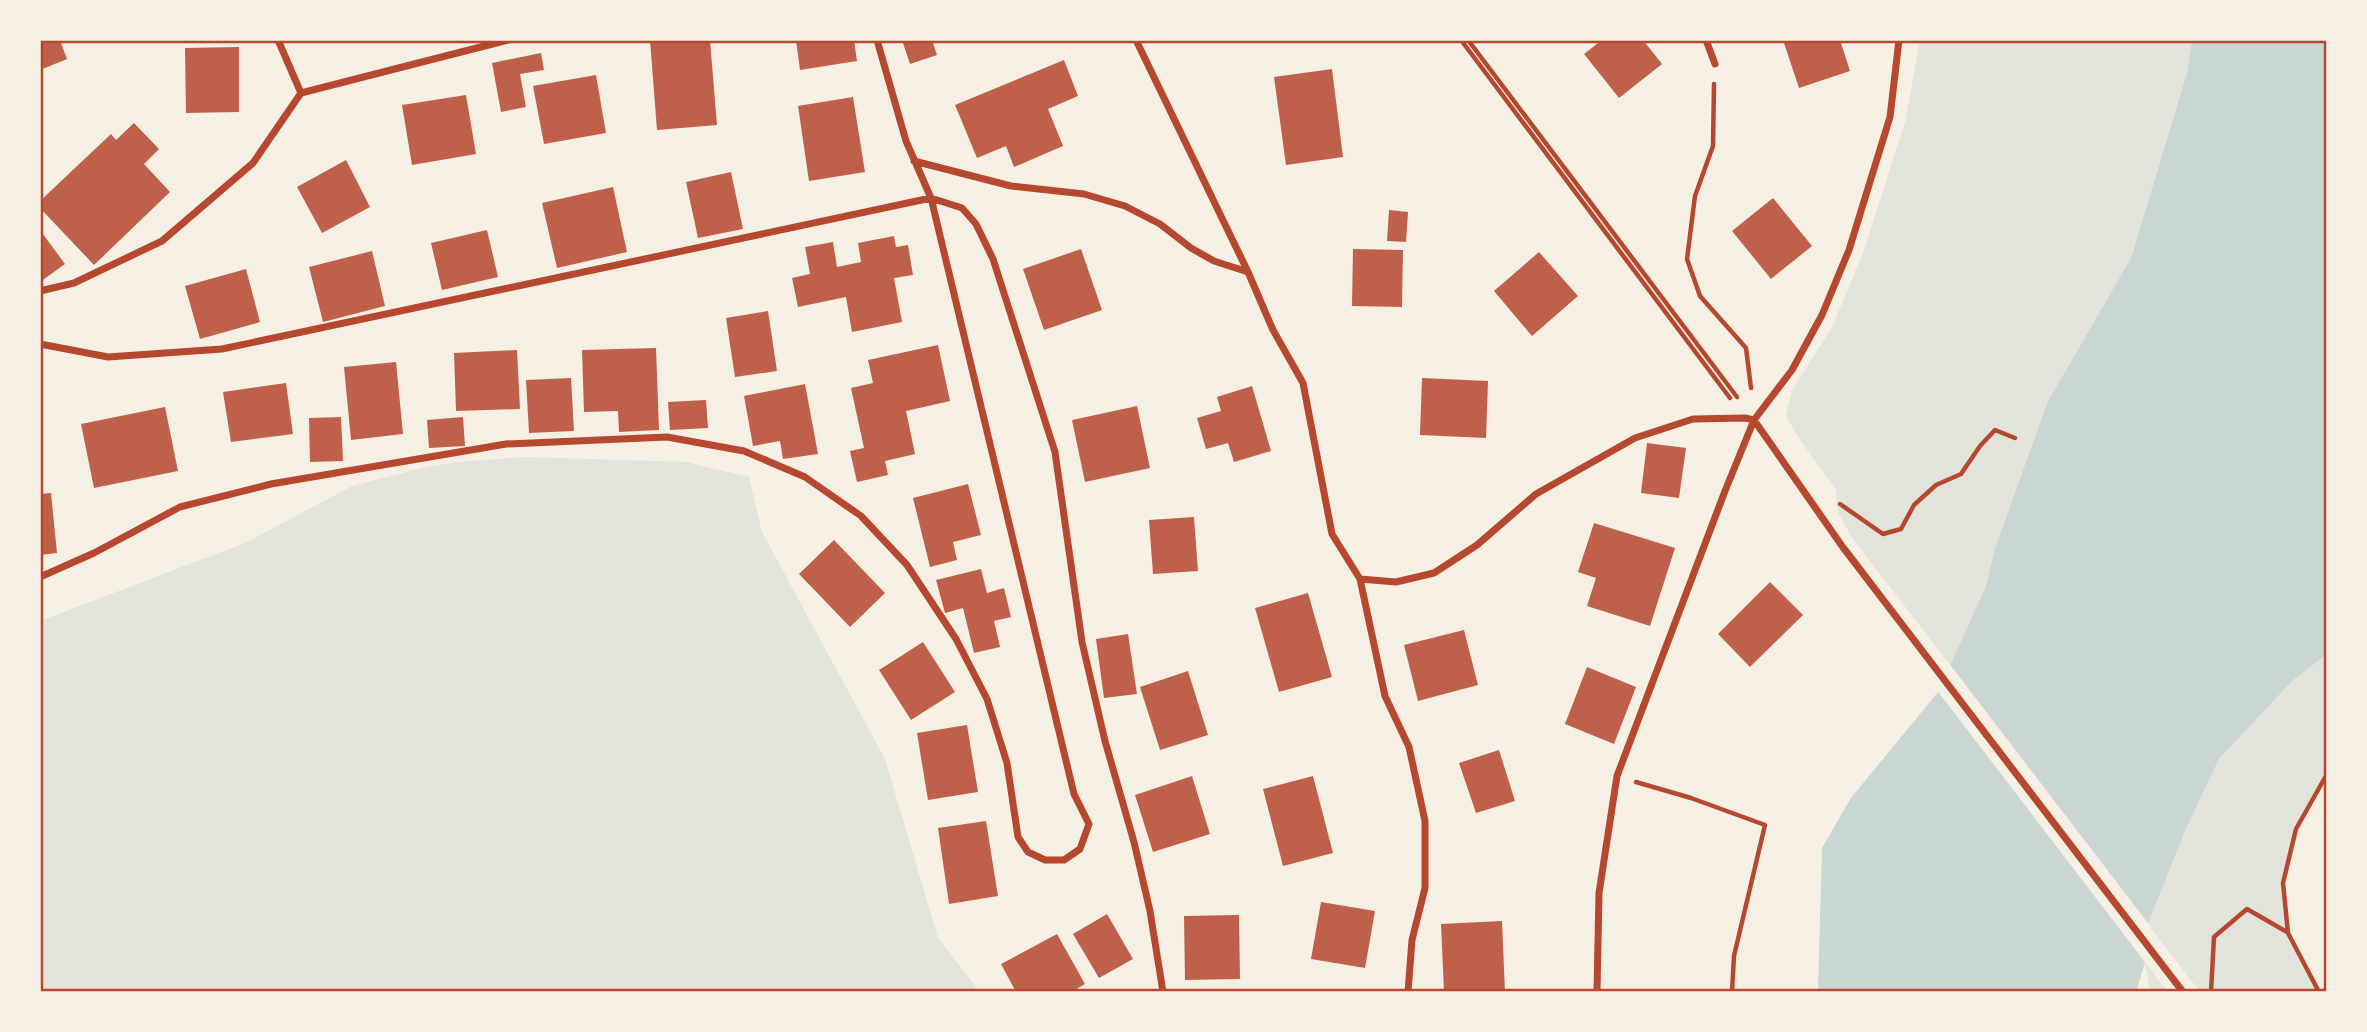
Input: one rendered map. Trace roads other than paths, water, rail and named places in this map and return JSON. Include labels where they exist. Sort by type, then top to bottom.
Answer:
[{"type":"street","points":[[278,40],[302,93]]},
{"type":"street","points":[[40,291],[74,283],[162,241],[253,163],[302,93],[508,40]]},
{"type":"street","points":[[40,578],[94,553],[180,507],[271,484],[506,444],[667,437],[744,451],[805,477],[860,516],[907,565],[956,639],[987,699],[1007,763],[1018,837],[1028,852],[1045,860],[1064,860],[1080,849],[1089,824],[1074,794],[931,198],[898,115],[877,40]]},
{"type":"street","points":[[1136,40],[1248,272],[1273,330],[1303,383],[1332,534],[1360,579],[1385,696],[1409,747],[1425,821],[1425,888],[1412,940],[1408,992]]},
{"type":"street","points":[[1706,40],[1715,64]]},
{"type":"street","points":[[1597,992],[1599,893],[1617,776],[1754,420],[1792,370],[1822,315],[1849,250],[1891,117],[1899,40]]},
{"type":"street","points":[[914,160],[1011,186],[1084,194],[1125,206],[1160,224],[1191,248],[1214,261],[1248,272]]},
{"type":"street","points":[[40,344],[108,357],[222,349],[931,198],[962,208],[976,224],[993,259],[1055,452],[1082,642],[1105,741],[1137,853],[1150,911],[1163,992]]},
{"type":"street","points":[[1360,579],[1396,582],[1434,573],[1477,544],[1536,494],[1635,438],[1693,419],[1754,420],[1842,546],[2183,992]]}]
